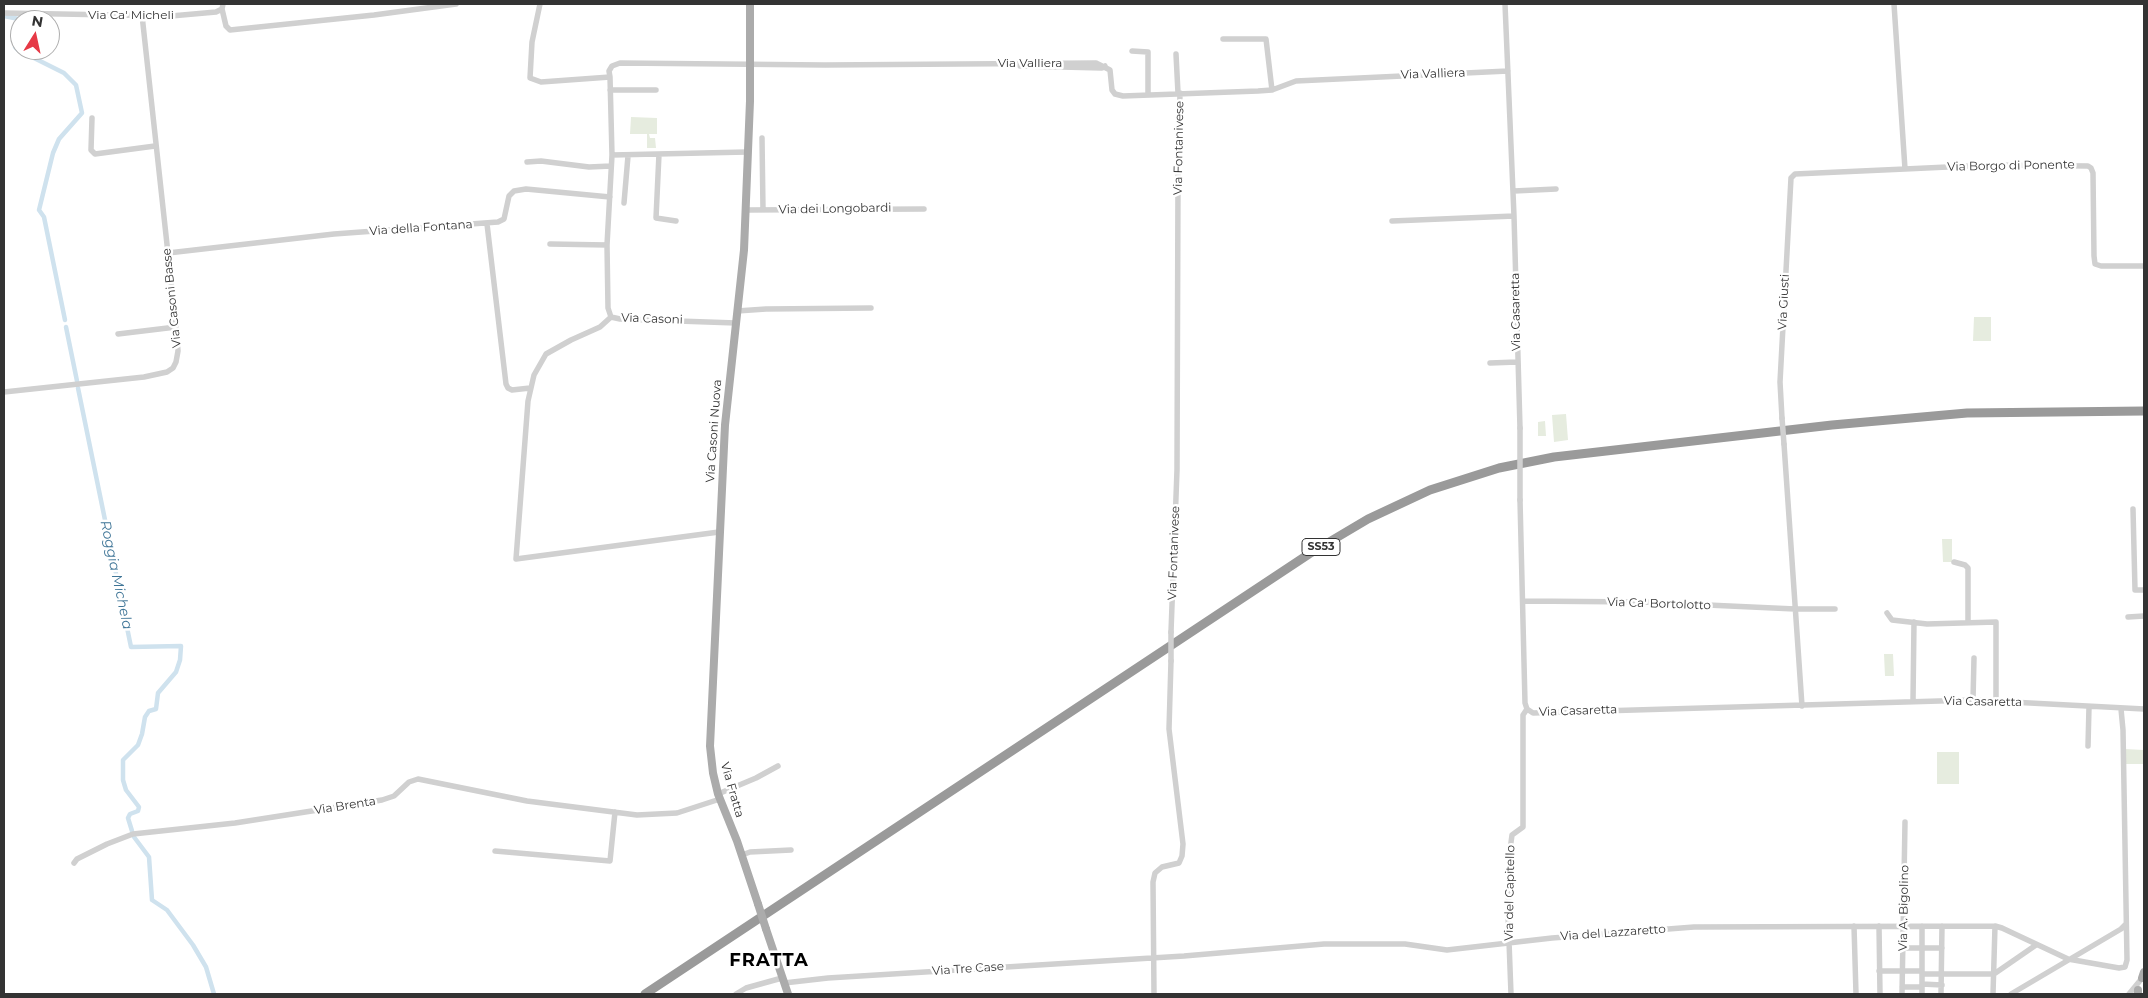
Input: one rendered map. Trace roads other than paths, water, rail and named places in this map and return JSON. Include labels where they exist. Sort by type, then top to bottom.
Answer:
[{"type":"highway","name":"SS53","points":[[645,994],[1309,554],[1368,519],[1430,490],[1499,468],[1589,452],[1926,416],[2008,411],[2144,410]]},
{"type":"main road","name":"Via Casoni Nuova","points":[[718,552],[727,387],[736,323],[746,210],[750,4]]},
{"type":"main road","name":"Via Fratta","points":[[718,552],[710,746],[713,772],[719,796],[742,855],[788,994]]},
{"type":"street","points":[[223,6],[226,26],[230,30],[374,15],[456,4]]},
{"type":"street","points":[[540,4],[532,42],[530,78],[541,82],[610,77]]},
{"type":"street","name":"Via Casaretta","points":[[1505,4],[1514,191],[1523,652],[1527,709],[1533,713],[1973,700],[2144,709]]},
{"type":"street","points":[[1894,4],[1905,168]]},
{"type":"street","name":"Via Ca' Micheli","points":[[4,13],[171,16],[216,12],[223,6]]},
{"type":"street","name":"Via Casoni Basse","points":[[4,392],[136,378],[167,372],[173,368],[177,356],[176,328],[142,15]]},
{"type":"street","points":[[1223,39],[1266,39],[1272,90]]},
{"type":"street","points":[[1132,51],[1148,52],[1148,95]]},
{"type":"street","name":"Via Fontanivese","points":[[1154,994],[1152,882],[1155,873],[1162,868],[1179,863],[1183,844],[1170,729],[1176,470],[1179,93],[1176,54]]},
{"type":"street","name":"Via Valliera","points":[[610,77],[609,71],[612,66],[620,63],[750,66],[1102,68],[1105,66],[1110,70],[1112,90],[1116,94],[1148,95],[1272,90],[1296,81],[1508,71]]},
{"type":"street","name":"Via Casoni","points":[[610,77],[612,156],[607,245],[608,308],[611,316],[620,319],[736,323]]},
{"type":"street","points":[[610,90],[656,90]]},
{"type":"street","points":[[92,118],[90,150],[95,154],[155,146]]},
{"type":"street","points":[[762,138],[763,210]]},
{"type":"street","points":[[612,156],[747,152]]},
{"type":"street","points":[[659,154],[656,218],[676,221]]},
{"type":"street","points":[[624,203],[628,156]]},
{"type":"street","points":[[527,162],[541,161],[589,167],[611,166]]},
{"type":"street","name":"Via Borgo di Ponente","points":[[1905,168],[1990,165],[2088,166],[2093,173],[2095,264],[2101,266],[2144,266]]},
{"type":"street","name":"Via Giusti","points":[[1802,706],[1780,382],[1791,178],[1795,174],[1905,168]]},
{"type":"street","points":[[487,224],[504,219],[509,196],[514,191],[526,189],[610,197]]},
{"type":"street","points":[[1514,191],[1556,189]]},
{"type":"street","name":"Via dei Longobardi","points":[[746,210],[924,208]]},
{"type":"street","points":[[1392,220],[1514,216]]},
{"type":"street","name":"Via della Fontana","points":[[168,253],[334,234],[487,224],[506,384],[512,390],[530,388]]},
{"type":"street","points":[[550,244],[607,245]]},
{"type":"street","points":[[737,311],[871,308]]},
{"type":"street","points":[[611,316],[600,327],[546,354],[540,362],[530,388],[516,559],[718,532]]},
{"type":"street","points":[[118,334],[176,328]]},
{"type":"street","points":[[1490,363],[1518,362]]},
{"type":"street","points":[[2133,508],[2135,590],[2144,590]]},
{"type":"street","points":[[1954,562],[1965,565],[1968,568],[1968,623]]},
{"type":"street","name":"Via Ca' Bortolotto","points":[[1523,601],[1642,602],[1835,609]]},
{"type":"street","points":[[1887,613],[1892,620],[1927,624],[1996,622],[1996,701]]},
{"type":"street","points":[[2128,617],[2144,616]]},
{"type":"street","points":[[1913,701],[1914,622]]},
{"type":"street","points":[[1973,700],[1974,658]]},
{"type":"street","points":[[2088,746],[2089,707]]},
{"type":"street","name":"Via del Capitello","points":[[1511,994],[1509,942],[1510,850],[1512,835],[1523,827],[1523,715],[1527,709]]},
{"type":"street","points":[[2011,994],[2121,929],[2126,924],[2123,730],[2121,709]]},
{"type":"street","name":"Via Brenta","points":[[74,863],[77,859],[107,844],[133,834],[235,823],[382,800],[394,796],[410,782],[418,778],[528,801],[637,814],[677,813],[719,796],[778,766]]},
{"type":"street","points":[[495,851],[610,861],[615,812]]},
{"type":"street","name":"Via A. Bigolino","points":[[1902,994],[1905,822]]},
{"type":"street","points":[[742,855],[763,850],[791,850]]},
{"type":"street","name":"Via del Lazzaretto","points":[[1153,958],[1324,944],[1405,944],[1447,950],[1509,942],[1694,927],[1995,926],[2068,959],[2119,968],[2124,967],[2127,960],[2126,924]]},
{"type":"street","points":[[1854,926],[1856,994]]},
{"type":"street","points":[[1879,926],[1880,994]]},
{"type":"street","points":[[1922,926],[1922,989]]},
{"type":"street","points":[[1941,994],[1942,926]]},
{"type":"street","points":[[1993,994],[1995,926]]},
{"type":"street","points":[[1879,971],[1994,974],[2036,945]]},
{"type":"street","points":[[1903,948],[1942,948]]},
{"type":"street","name":"Via Tre Case","points":[[736,994],[746,988],[783,981],[1153,958]]},
{"type":"street","points":[[2139,993],[2143,977]]},
{"type":"street","points":[[2129,994],[2143,977]]},
{"type":"street","points":[[1902,987],[1922,989],[1942,984]]},
{"type":"waterway","name":"Roggia Michela","points":[[4,16],[10,17]]},
{"type":"waterway","name":"Roggia Michela","points":[[38,60],[64,73],[76,85],[82,113],[59,139],[53,153],[39,210],[44,217],[65,320]]},
{"type":"waterway","name":"Roggia Michela","points":[[66,327],[77,381]]},
{"type":"waterway","name":"Roggia Michela","points":[[78,388],[131,647],[181,646],[180,660],[176,672],[158,693],[156,709],[149,711],[145,717],[138,745],[123,760],[123,780],[126,790],[139,807],[138,811],[130,814],[128,818],[132,831]]},
{"type":"waterway","name":"Roggia Michela","points":[[134,837],[149,857],[152,900],[167,910],[193,945],[206,967],[214,994]]},
{"type":"district","name":"FRATTA","points":[[769,961]]}]
